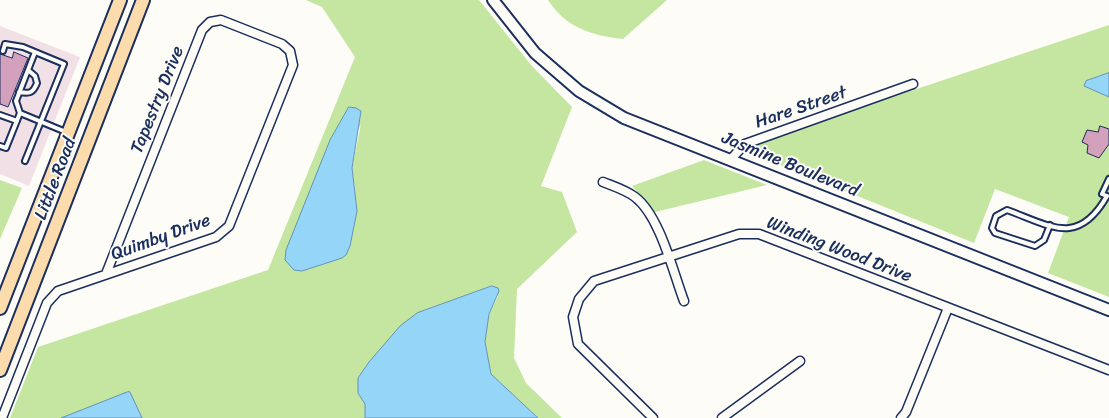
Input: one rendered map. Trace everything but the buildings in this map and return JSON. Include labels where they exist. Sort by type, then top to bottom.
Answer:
[{"type":"main road","name":"Little Road","points":[[0,308],[120,0]]},
{"type":"main road","name":"Little Road","points":[[0,370],[143,0]]},
{"type":"street","name":"Jasmine Boulevard","points":[[494,0],[535,53],[579,92],[624,118],[1109,310]]},
{"type":"street","name":"Tapestry Drive","points":[[106,274],[202,30],[210,22],[221,20],[282,44],[290,52]]},
{"type":"street","name":"Quimby Drive","points":[[2,418],[47,304],[58,291],[216,237],[228,226],[293,65],[290,52]]},
{"type":"street","name":"Hare Street","points":[[731,159],[745,144],[913,84]]},
{"type":"street","points":[[603,182],[635,197],[656,226],[684,301]]},
{"type":"street","name":"Winding Wood Drive","points":[[653,418],[578,344],[573,317],[579,299],[594,281],[738,234],[759,234],[1109,370]]},
{"type":"street","points":[[901,418],[906,412],[948,308]]},
{"type":"street","points":[[722,418],[800,361]]},
{"type":"lane","points":[[3,51],[6,44],[35,52],[64,64],[25,161]]},
{"type":"lane","points":[[0,146],[6,148],[17,122],[20,113],[16,101],[35,52]]},
{"type":"lane","points":[[19,92],[29,94],[34,91],[37,83],[28,70]]},
{"type":"lane","points":[[20,113],[69,132]]},
{"type":"lane","points":[[0,115],[17,122]]},
{"type":"lane","points":[[1050,225],[1044,240],[1035,246],[995,232],[992,228],[996,216],[1007,210],[1050,225],[1071,229],[1081,226],[1092,217],[1108,197],[1102,194],[1109,179]]},
{"type":"shaded area","points":[[0,26],[80,57],[29,186],[0,174]]},
{"type":"green space","points":[[306,0],[479,0],[531,65],[572,107],[541,186],[562,192],[577,232],[517,289],[514,358],[526,383],[562,418],[538,418],[491,374],[485,342],[489,314],[498,296],[492,286],[417,313],[358,393],[365,404],[365,418],[10,418],[38,347],[268,270],[355,57],[322,7]],"holes":[[[361,124],[352,168],[355,190],[346,255],[302,271],[294,270]]]},
{"type":"green space","points":[[548,0],[667,0],[623,39],[612,38],[580,29],[563,17]]},
{"type":"green space","points":[[1109,25],[1109,297],[1048,273],[1069,217],[995,189],[974,243],[743,150],[745,146]]},
{"type":"green space","points":[[704,160],[767,185],[655,212],[632,186]]},
{"type":"green space","points":[[0,180],[22,188],[0,239]]},
{"type":"water","points":[[1109,73],[1109,97],[1084,86],[1086,81]]},
{"type":"water","points":[[349,107],[361,111],[352,168],[357,211],[350,246],[346,255],[342,258],[302,271],[294,270],[285,260],[286,250],[330,140]]},
{"type":"water","points":[[492,286],[498,288],[499,291],[489,314],[485,342],[491,374],[538,418],[365,418],[365,404],[358,393],[358,378],[400,326],[417,313]]},
{"type":"water","points":[[127,392],[130,392],[142,418],[61,418]]}]
